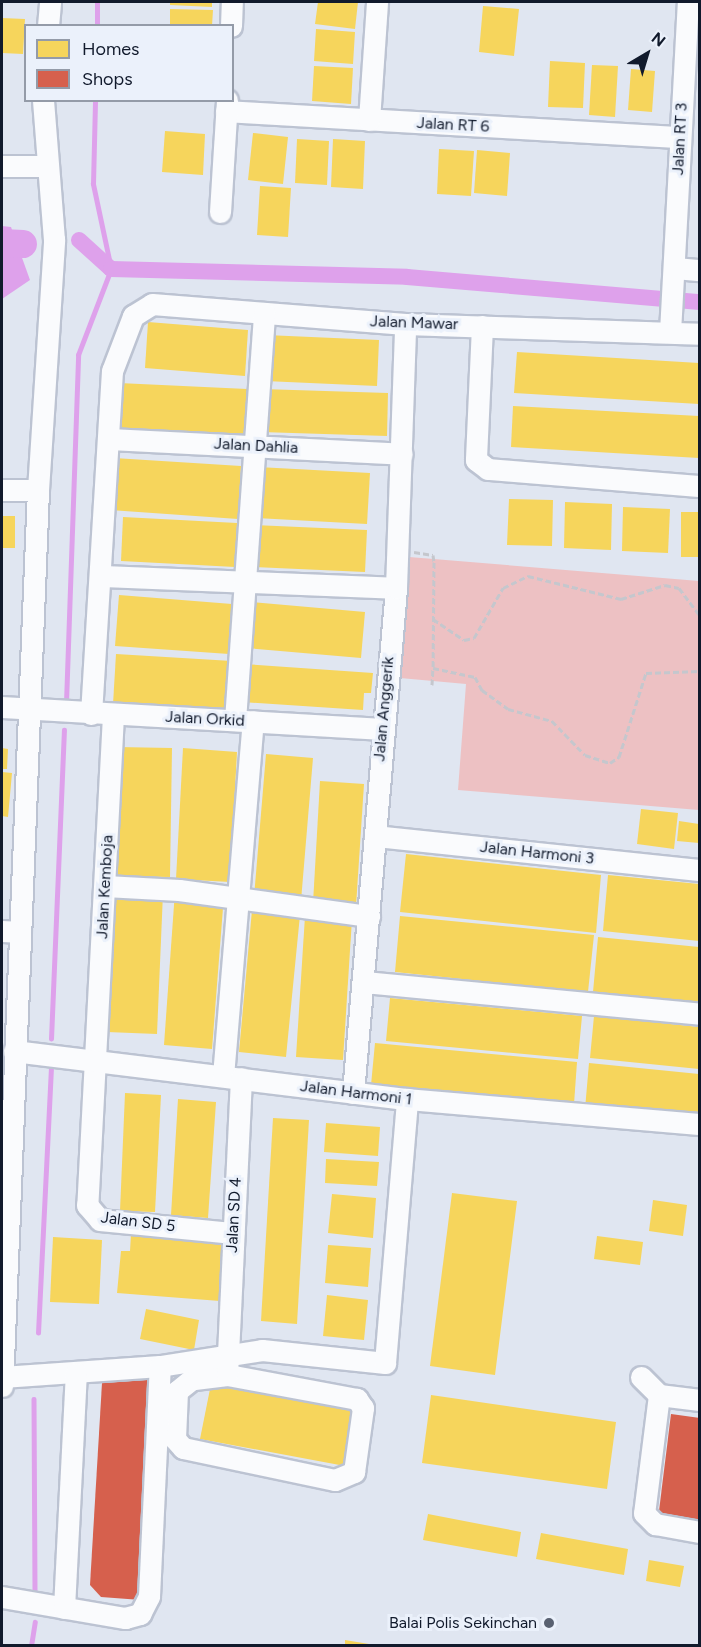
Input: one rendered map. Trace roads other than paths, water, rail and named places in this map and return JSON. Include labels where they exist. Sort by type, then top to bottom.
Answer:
[{"type":"street","points":[[48,24],[50,2]]},
{"type":"street","points":[[231,24],[232,2]]},
{"type":"street","points":[[369,120],[377,2]]},
{"type":"street","name":"Jalan RT 3","points":[[671,322],[675,273],[679,137],[688,2]]},
{"type":"street","points":[[2,1386],[6,1134],[14,1051],[11,932],[29,711],[38,490],[54,240],[46,166],[43,102]]},
{"type":"street","points":[[220,212],[227,106]]},
{"type":"street","name":"Jalan RT 6","points":[[227,106],[369,120],[679,137]]},
{"type":"street","points":[[2,166],[46,166]]},
{"type":"street","points":[[675,273],[699,270]]},
{"type":"street","name":"Jalan Mawar","points":[[110,439],[112,371],[133,316],[152,304],[405,324],[482,326],[671,322],[699,334]]},
{"type":"street","name":"Jalan SD 4","points":[[228,1375],[226,1353],[233,1233],[232,1077],[244,720],[244,582],[252,446],[264,313]]},
{"type":"street","name":"Jalan Anggerik","points":[[353,1093],[364,982],[381,729],[396,588],[405,324]]},
{"type":"street","points":[[482,326],[476,460],[488,469],[699,486]]},
{"type":"street","points":[[91,714],[110,439]]},
{"type":"street","name":"Jalan Dahlia","points":[[110,439],[402,453]]},
{"type":"street","points":[[2,490],[38,490]]},
{"type":"street","points":[[101,576],[396,588]]},
{"type":"street","name":"Jalan Orkid","points":[[2,707],[29,711],[244,720],[381,729]]},
{"type":"street","name":"Jalan Kemboja","points":[[97,1060],[113,715]]},
{"type":"street","name":"Jalan Harmoni 3","points":[[375,836],[699,870]]},
{"type":"street","points":[[105,886],[238,896],[369,916]]},
{"type":"street","points":[[364,982],[699,1014]]},
{"type":"street","name":"Jalan Harmoni 1","points":[[14,1051],[407,1100],[699,1124]]},
{"type":"street","name":"Jalan SD 5","points":[[97,1060],[87,1205],[92,1216],[233,1233]]},
{"type":"street","points":[[2,1377],[159,1366],[226,1353],[262,1350],[384,1363],[407,1100]]},
{"type":"street","points":[[2,1597],[125,1618],[140,1614],[149,1596],[159,1366]]},
{"type":"street","points":[[64,1608],[76,1373]]},
{"type":"street","points":[[228,1375],[357,1399],[363,1408],[354,1472],[335,1480],[183,1448],[175,1439],[177,1391],[192,1379],[228,1375]]},
{"type":"street","points":[[641,1377],[659,1395],[699,1400]]},
{"type":"street","points":[[659,1395],[644,1513],[655,1524],[699,1532]]},
{"type":"waterway","points":[[97,2],[97,24]]},
{"type":"waterway","points":[[66,703],[78,355],[111,269],[93,184],[95,102]]},
{"type":"waterway","points":[[79,240],[111,269],[407,277],[700,302]]},
{"type":"waterway","points":[[2,243],[23,244]]},
{"type":"waterway","points":[[51,1039],[64,730]]},
{"type":"waterway","points":[[38,1333],[51,1069]]},
{"type":"waterway","points":[[34,1399],[35,1590]]},
{"type":"waterway","points":[[31,1646],[35,1622]]},
{"type":"place","name":"Balai Polis Sekinchan","points":[[549,1623]]}]
